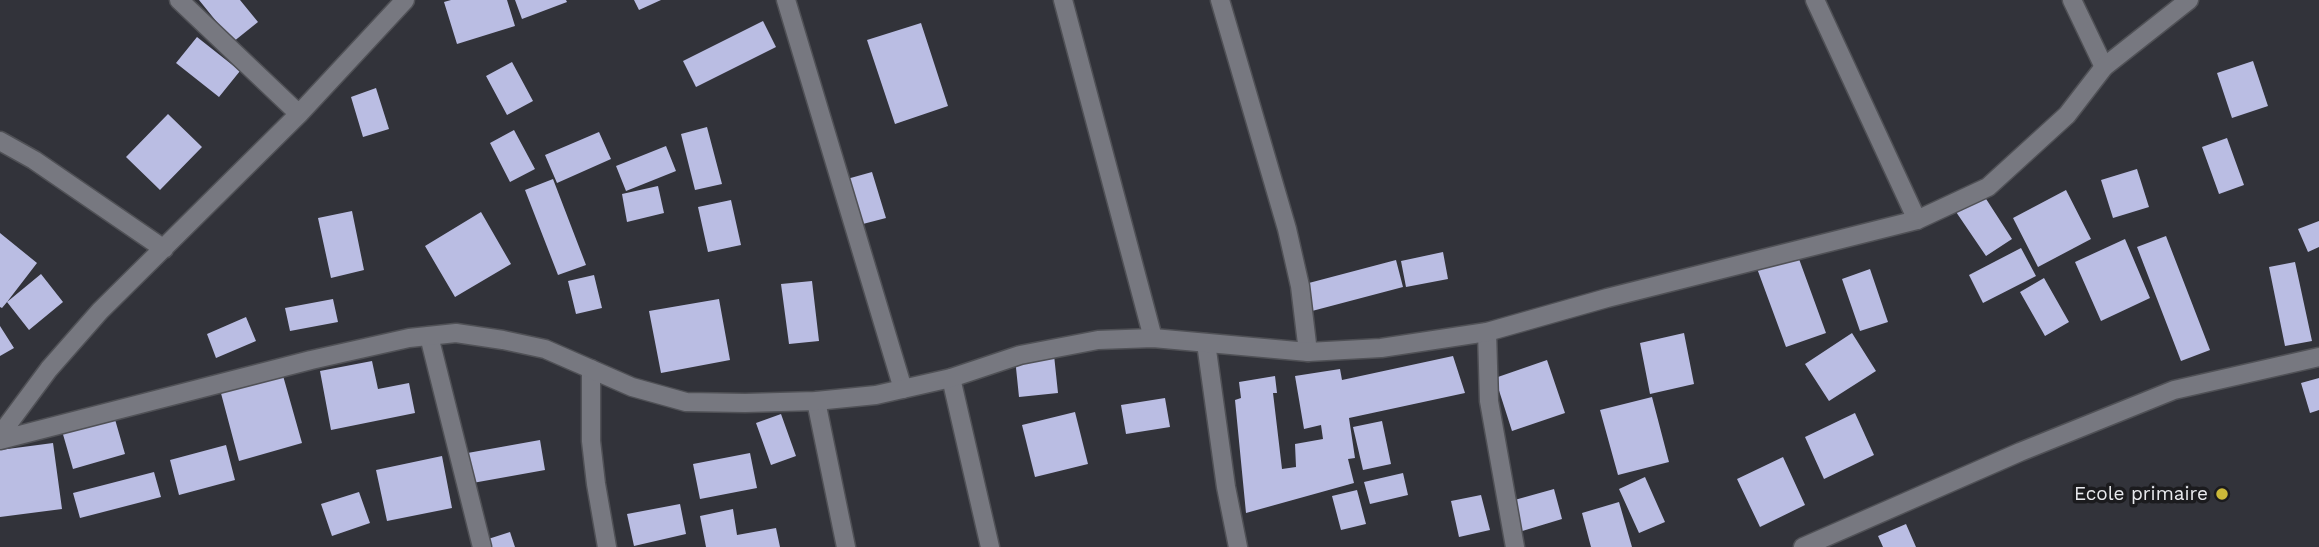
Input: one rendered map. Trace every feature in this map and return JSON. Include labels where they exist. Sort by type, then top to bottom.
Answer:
[{"type":"street","points":[[179,0],[299,114]]},
{"type":"street","points":[[0,435],[49,369],[100,312],[299,114],[405,0]]},
{"type":"street","points":[[786,0],[903,389]]},
{"type":"street","points":[[1063,0],[1153,338]]},
{"type":"street","points":[[1220,0],[1287,229],[1300,286],[1308,352]]},
{"type":"street","points":[[1815,0],[1917,220]]},
{"type":"street","points":[[2072,0],[2104,66]]},
{"type":"street","points":[[0,440],[311,360],[409,338],[456,333],[545,349],[632,387],[686,402],[746,404],[876,395],[951,378],[1020,355],[1098,340],[1153,338],[1308,352],[1381,348],[1488,332],[1606,298],[1917,220],[1988,187],[2067,115],[2104,66],[2189,0]]},
{"type":"street","points":[[0,141],[45,167],[164,249]]},
{"type":"street","points":[[1488,332],[1489,401],[1515,547]]},
{"type":"street","points":[[429,336],[482,547]]},
{"type":"street","points":[[1206,343],[1226,487],[1238,547]]},
{"type":"street","points":[[1803,547],[2021,452],[2175,390],[2319,357]]},
{"type":"street","points":[[591,369],[591,441],[607,547]]},
{"type":"street","points":[[951,378],[990,547]]},
{"type":"street","points":[[816,401],[846,547]]},
{"type":"building","points":[[199,0],[240,0],[258,22],[233,42]]},
{"type":"building","points":[[507,0],[515,26],[457,44],[444,2]]},
{"type":"building","points":[[515,0],[566,0],[567,2],[522,19]]},
{"type":"building","points":[[634,0],[661,0],[639,10]]},
{"type":"building","points":[[763,21],[776,47],[696,87],[683,61]]},
{"type":"building","points":[[921,23],[948,106],[895,124],[867,40]]},
{"type":"building","points":[[197,37],[240,71],[219,97],[176,63]]},
{"type":"building","points":[[2253,61],[2268,106],[2232,118],[2217,73]]},
{"type":"building","points":[[512,62],[533,101],[507,115],[486,76]]},
{"type":"building","points":[[376,88],[389,129],[363,137],[351,97]]},
{"type":"building","points":[[168,114],[202,147],[160,190],[126,157]]},
{"type":"building","points":[[707,127],[722,184],[695,190],[681,134]]},
{"type":"building","points":[[514,130],[535,169],[510,182],[490,143]]},
{"type":"building","points":[[599,132],[611,159],[557,183],[545,155]]},
{"type":"building","points":[[2227,138],[2244,185],[2219,194],[2202,147]]},
{"type":"building","points":[[666,146],[676,171],[626,191],[616,166]]},
{"type":"building","points":[[2137,169],[2149,207],[2113,218],[2101,180]]},
{"type":"building","points":[[872,172],[886,218],[859,225],[847,179]]},
{"type":"building","points":[[553,179],[586,265],[558,275],[525,190]]},
{"type":"building","points":[[658,186],[664,213],[627,222],[622,194]]},
{"type":"building","points":[[1979,188],[2012,239],[1986,256],[1952,206]]},
{"type":"building","points":[[2066,190],[2091,239],[2038,267],[2013,218]]},
{"type":"building","points":[[731,200],[741,245],[708,252],[698,207]]},
{"type":"building","points":[[352,211],[364,270],[331,278],[318,218]]},
{"type":"building","points":[[481,212],[511,264],[455,297],[425,246]]},
{"type":"building","points":[[2319,221],[2319,247],[2308,252],[2298,229]]},
{"type":"building","points":[[0,233],[37,263],[2,308],[0,307]]},
{"type":"building","points":[[2166,236],[2210,350],[2181,361],[2137,247]]},
{"type":"building","points":[[2125,239],[2150,298],[2101,321],[2075,262]]},
{"type":"building","points":[[1795,248],[1826,333],[1786,347],[1755,263]]},
{"type":"building","points":[[2021,248],[2036,276],[1983,303],[1969,275]]},
{"type":"building","points":[[1443,252],[1448,279],[1406,287],[1401,261]]},
{"type":"building","points":[[1396,260],[1403,287],[1312,311],[1305,284]]},
{"type":"building","points":[[2295,262],[2312,341],[2285,346],[2269,267]]},
{"type":"building","points":[[1870,269],[1888,322],[1860,331],[1842,279]]},
{"type":"building","points":[[41,274],[63,302],[29,330],[7,302]]},
{"type":"building","points":[[594,275],[602,308],[576,314],[568,281]]},
{"type":"building","points":[[2044,278],[2069,322],[2045,336],[2020,292]]},
{"type":"building","points":[[812,281],[819,341],[789,344],[781,284]]},
{"type":"building","points":[[333,299],[338,322],[290,331],[285,308]]},
{"type":"building","points":[[719,299],[730,360],[661,373],[649,311]]},
{"type":"building","points":[[246,317],[256,341],[216,358],[207,334]]},
{"type":"building","points":[[0,326],[14,348],[0,356]]},
{"type":"building","points":[[1684,333],[1694,384],[1650,394],[1640,343]]},
{"type":"building","points":[[1852,333],[1876,371],[1829,401],[1805,364]]},
{"type":"building","points":[[1054,355],[1058,393],[1019,397],[1015,358]]},
{"type":"building","points":[[1453,356],[1465,393],[1349,418],[1355,458],[1348,459],[1354,483],[1246,513],[1235,400],[1241,398],[1239,382],[1275,376],[1277,393],[1273,393],[1282,469],[1296,467],[1295,444],[1323,439],[1321,425],[1304,429],[1295,376],[1340,369],[1342,380]]},
{"type":"building","points":[[1547,360],[1565,413],[1512,431],[1495,378]]},
{"type":"building","points":[[372,361],[378,389],[409,383],[415,413],[331,430],[320,371]]},
{"type":"building","points":[[280,365],[302,443],[239,461],[218,382]]},
{"type":"building","points":[[2319,378],[2319,410],[2310,413],[2301,383]]},
{"type":"building","points":[[1652,397],[1669,462],[1618,475],[1600,410]]},
{"type":"building","points":[[1165,398],[1170,427],[1126,434],[1121,405]]},
{"type":"building","points":[[112,409],[125,454],[73,469],[60,424]]},
{"type":"building","points":[[1075,412],[1088,464],[1035,477],[1022,425]]},
{"type":"building","points":[[1855,413],[1874,455],[1824,479],[1805,437]]},
{"type":"building","points":[[781,414],[796,456],[771,465],[756,423]]},
{"type":"building","points":[[1382,421],[1391,464],[1363,470],[1353,427]]},
{"type":"building","points":[[540,440],[545,470],[467,484],[462,454]]},
{"type":"building","points":[[53,443],[62,509],[0,517],[0,450]]},
{"type":"building","points":[[226,445],[235,480],[179,495],[170,460]]},
{"type":"building","points":[[750,453],[757,488],[700,499],[693,464]]},
{"type":"building","points":[[442,456],[452,508],[387,521],[376,470]]},
{"type":"building","points":[[1783,457],[1805,505],[1760,527],[1737,479]]},
{"type":"building","points":[[154,472],[161,497],[80,518],[73,493]]},
{"type":"building","points":[[1403,473],[1408,495],[1370,504],[1364,482]]},
{"type":"building","points":[[1645,477],[1665,522],[1639,533],[1619,489]]},
{"type":"building","points":[[1554,489],[1562,519],[1519,532],[1511,501]]},
{"type":"building","points":[[1357,490],[1366,524],[1341,530],[1332,496]]},
{"type":"building","points":[[359,492],[370,523],[332,536],[321,504]]},
{"type":"building","points":[[1481,495],[1490,530],[1459,537],[1451,501]]},
{"type":"building","points":[[1619,502],[1632,547],[1591,547],[1582,513]]},
{"type":"building","points":[[680,504],[686,534],[634,546],[627,514]]},
{"type":"building","points":[[733,509],[737,535],[776,528],[780,547],[706,547],[700,516]]},
{"type":"building","points":[[1906,524],[1916,547],[1883,547],[1878,536]]},
{"type":"building","points":[[510,532],[515,547],[484,547],[482,541]]},
{"type":"place","name":"Ecole primaire","points":[[2222,494]]}]
